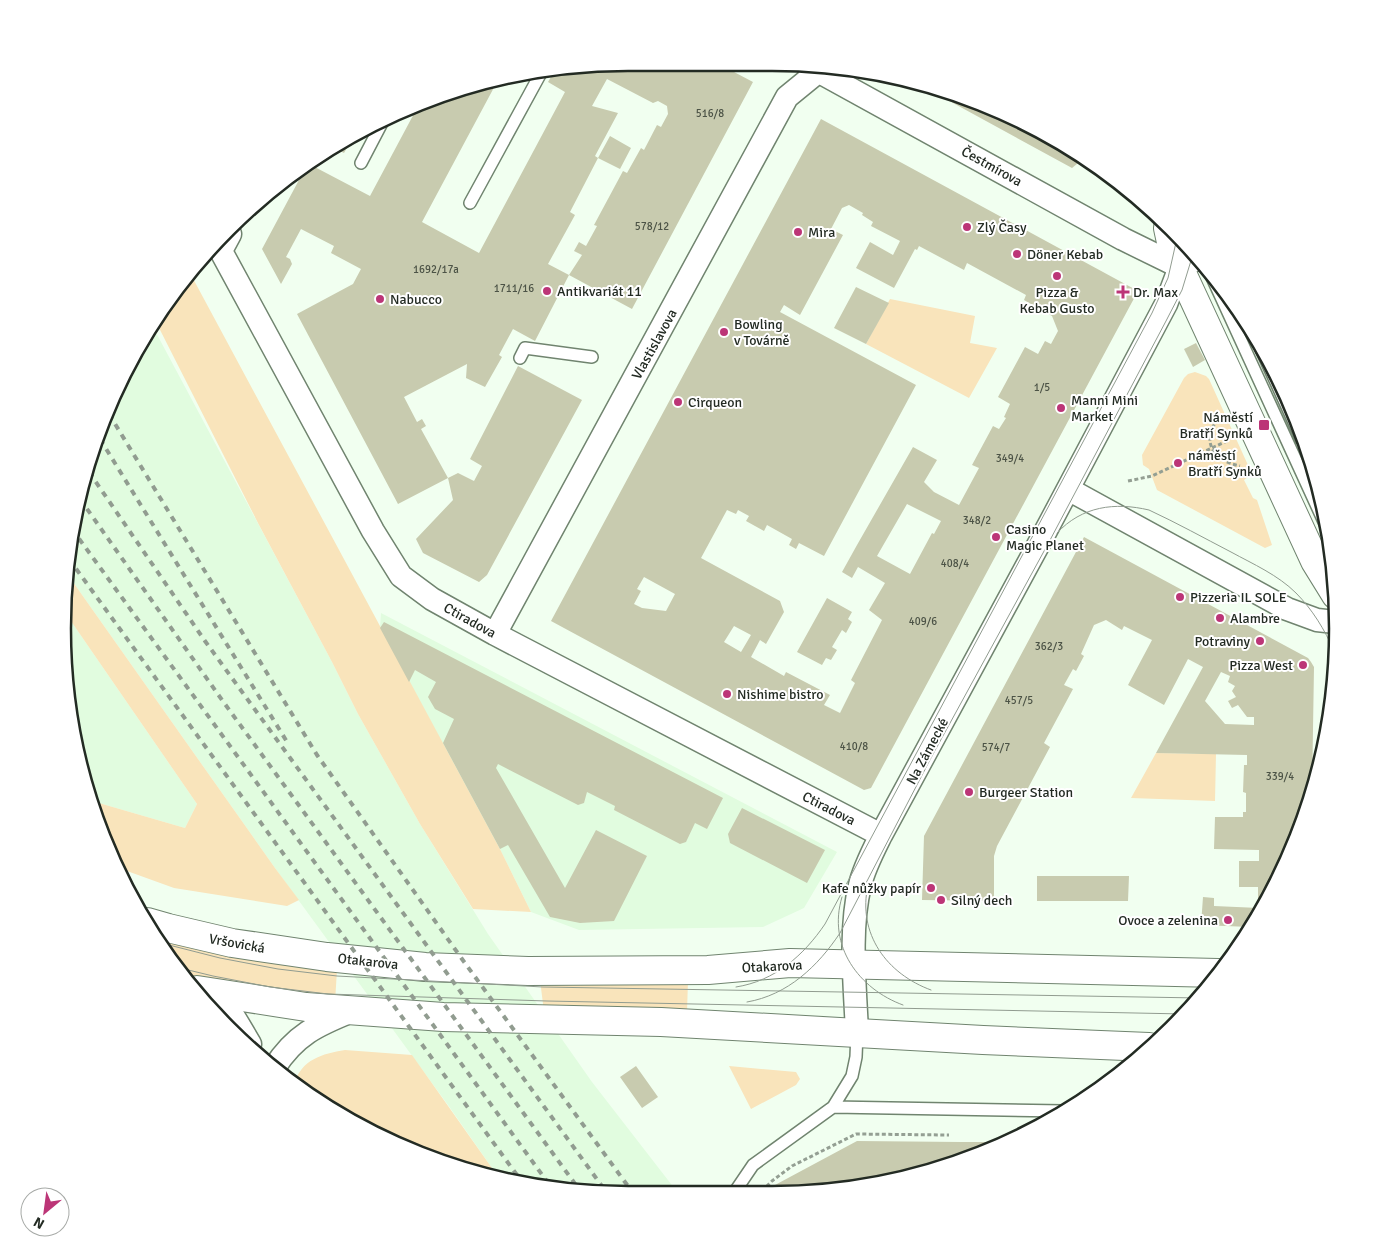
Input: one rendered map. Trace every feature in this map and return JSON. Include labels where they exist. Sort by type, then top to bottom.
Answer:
[{"type":"main road","points":[[1170,239],[1174,256],[1188,263],[1314,562],[1327,581]]},
{"type":"main road","name":"Vršovická","points":[[157,925],[232,943],[327,957]]},
{"type":"main road","name":"Otakarova","points":[[327,957],[425,967],[528,971],[708,970],[790,963],[1210,973]]},
{"type":"main road","points":[[206,992],[267,1002],[352,1012],[442,1018],[661,1022],[1139,1047]]},
{"type":"street","name":"Vlastislavova","points":[[496,634],[787,97],[811,72]]},
{"type":"street","name":"Čestmírova","points":[[829,74],[1124,239],[1188,263]]},
{"type":"street","name":"Ctiradova","points":[[224,245],[222,254],[374,531],[401,576],[432,599],[496,634],[881,835]]},
{"type":"street","points":[[1188,263],[1068,489],[1287,609],[1317,620],[1329,621]]},
{"type":"street","name":"Na Zámecké","points":[[857,1032],[854,929],[856,902],[860,883],[881,835],[1068,489]]},
{"type":"street","points":[[223,1011],[234,1017],[242,1030]]},
{"type":"street","points":[[278,1062],[295,1042],[313,1028],[352,1012]]},
{"type":"lane","points":[[470,203],[538,79]]},
{"type":"lane","points":[[361,163],[378,131]]},
{"type":"lane","points":[[1224,303],[1313,498]]},
{"type":"lane","points":[[520,358],[525,348],[592,357]]},
{"type":"lane","points":[[739,1186],[753,1165],[833,1107],[852,1076],[856,1057],[857,1032]]},
{"type":"lane","points":[[833,1107],[1050,1111]]},
{"type":"path","points":[[1219,417],[1212,428],[1210,441],[1215,455],[1241,466],[1248,465]]},
{"type":"path","points":[[1128,481],[1152,476],[1235,438]]},
{"type":"path","points":[[767,1186],[792,1166],[856,1134],[949,1135]]},
{"type":"shaded area","points":[[194,280],[500,849],[531,912],[473,909],[420,824],[358,714],[159,328]]},
{"type":"shaded area","points":[[890,299],[975,316],[970,343],[997,348],[969,398],[866,344]]},
{"type":"shaded area","points":[[156,333],[358,714],[420,824],[488,934],[592,1082],[673,1186],[592,1185],[556,1181],[493,1169],[275,868],[73,582],[82,520],[90,484],[101,449],[129,382]]},
{"type":"shaded area","points":[[1195,372],[1209,379],[1252,474],[1244,480],[1253,498],[1257,500],[1272,545],[1265,548],[1157,490],[1149,469],[1143,465],[1142,455],[1184,378],[1188,374]]},
{"type":"shaded area","points":[[73,582],[299,900],[287,906],[174,888],[127,871],[99,803],[185,828],[197,804],[71,621]]},
{"type":"shaded area","points":[[381,613],[837,852],[804,908],[763,927],[579,930],[531,912],[500,849],[380,628]]},
{"type":"shaded area","points":[[71,621],[197,804],[185,828],[99,803],[90,773],[76,701],[72,665]]},
{"type":"shaded area","points":[[1156,753],[1216,754],[1215,801],[1131,798]]},
{"type":"shaded area","points":[[164,936],[337,970],[335,1002],[214,983],[194,978]]},
{"type":"shaded area","points":[[540,980],[688,981],[687,1012],[544,1012]]},
{"type":"shaded area","points":[[345,1050],[412,1055],[493,1169],[449,1156],[382,1128],[350,1111],[298,1077],[308,1063],[328,1053]]},
{"type":"shaded area","points":[[729,1066],[796,1072],[800,1079],[796,1085],[751,1109]]},
{"type":"building","points":[[732,71],[753,82],[632,309],[569,275],[535,341],[513,329],[499,355],[502,357],[485,387],[466,378],[467,364],[404,397],[417,422],[422,419],[426,426],[421,429],[448,478],[398,504],[297,314],[353,284],[361,269],[331,253],[334,246],[301,229],[286,257],[290,259],[292,264],[281,284],[262,249],[300,178],[316,167],[370,196],[413,115],[449,101],[494,88],[422,222],[479,253],[565,92],[548,82],[551,77],[592,72]],"holes":[[[607,79],[653,103],[658,101],[667,106],[668,114],[661,127],[657,125],[644,150],[641,148],[627,173],[623,171],[594,225],[597,226],[586,246],[579,242],[574,251],[582,255],[569,275],[548,264],[575,215],[570,212],[598,158],[595,156],[618,113],[592,106]]]},
{"type":"building","points":[[947,100],[985,114],[1050,146],[1078,163],[1072,168]]},
{"type":"building","points":[[821,119],[1138,291],[871,788],[864,790],[551,621]],"holes":[[[849,205],[863,213],[862,215],[873,222],[871,226],[900,241],[893,255],[870,242],[856,268],[894,288],[915,249],[917,250],[919,246],[964,270],[967,263],[1026,295],[1024,300],[1052,316],[1058,331],[1051,344],[1045,341],[1038,354],[1025,347],[998,397],[1010,404],[1004,417],[1006,418],[999,429],[993,426],[972,465],[979,468],[959,505],[934,492],[924,482],[937,460],[913,447],[857,545],[842,572],[852,578],[858,567],[885,583],[869,610],[882,620],[851,680],[855,683],[840,713],[824,705],[830,695],[786,672],[784,676],[751,657],[760,640],[766,644],[784,612],[780,601],[701,558],[727,510],[736,514],[738,510],[749,516],[746,521],[764,531],[767,525],[792,539],[789,545],[796,549],[799,543],[824,556],[916,385],[780,312],[784,305],[800,315],[843,235],[831,229],[842,208]],[[907,504],[941,521],[934,534],[932,533],[910,574],[877,556]],[[644,577],[675,594],[666,611],[642,608],[634,604],[641,591],[637,589]],[[734,626],[751,635],[741,652],[724,642]]]},
{"type":"building","points":[[610,136],[631,148],[620,169],[598,158]]},
{"type":"building","points":[[856,287],[889,303],[866,344],[834,328]]},
{"type":"building","points":[[1196,343],[1205,360],[1193,367],[1184,349]]},
{"type":"building","points":[[518,366],[582,400],[487,575],[479,582],[423,553],[416,539],[453,500],[448,478],[458,473],[474,481],[482,466],[470,459]]},
{"type":"building","points":[[1084,537],[1308,658],[1314,667],[1312,762],[1310,773],[1286,842],[1258,899],[1258,887],[1239,887],[1239,861],[1259,861],[1259,850],[1214,849],[1215,817],[1243,817],[1243,812],[1246,812],[1246,793],[1243,792],[1244,765],[1247,765],[1247,755],[1156,753],[1203,667],[1188,659],[1164,705],[1128,685],[1152,640],[1124,626],[1122,630],[1106,620],[1094,625],[1081,654],[1084,656],[1076,671],[1073,669],[1064,685],[1073,689],[1044,743],[1050,747],[997,846],[994,856],[994,901],[922,900],[924,836]],"holes":[[[1221,672],[1230,676],[1228,682],[1235,686],[1232,691],[1236,697],[1228,701],[1232,708],[1238,705],[1247,717],[1254,717],[1254,725],[1225,724],[1205,701]]]},
{"type":"building","points":[[827,598],[852,612],[848,619],[852,622],[846,633],[842,630],[832,647],[837,650],[831,660],[826,658],[822,665],[797,652]]},
{"type":"building","points":[[384,622],[723,798],[707,829],[695,823],[686,842],[680,844],[614,810],[615,806],[587,792],[584,803],[578,805],[498,764],[496,768],[565,888],[596,830],[647,856],[614,921],[580,923],[550,917],[508,845],[500,849],[443,743],[454,719],[435,709],[428,697],[436,682],[415,670],[409,682],[380,628]]},
{"type":"building","points":[[742,808],[825,850],[807,883],[730,843],[728,834]]},
{"type":"building","points":[[1037,876],[1129,876],[1128,901],[1037,901]]},
{"type":"building","name":"Ovoce a zelenina","points":[[1203,897],[1214,898],[1214,906],[1254,908],[1242,927],[1201,925]]},
{"type":"building","points":[[636,1066],[658,1097],[642,1108],[620,1077]]},
{"type":"building","points":[[857,1141],[987,1142],[916,1167],[880,1175],[808,1185],[775,1185]]},
{"type":"tram line","points":[[736,987],[750,984],[776,973],[798,956],[825,924],[1152,313],[1168,278],[1175,245]]},
{"type":"tram line","points":[[747,1002],[776,993],[789,986],[822,957],[840,933],[932,756],[1049,542],[1166,321],[1182,290],[1191,262]]},
{"type":"tram line","points":[[1057,533],[1077,517],[1100,508],[1124,506],[1149,510],[1273,575],[1302,599],[1313,613],[1329,641]]},
{"type":"tram line","points":[[868,885],[867,920],[871,936],[879,950],[901,974],[931,990]]},
{"type":"tram line","points":[[842,897],[839,932],[843,948],[850,963],[860,977],[873,988],[887,998],[903,1005]]},
{"type":"tram line","points":[[170,945],[220,958],[278,969],[337,976],[543,987],[1188,998]]},
{"type":"tram line","points":[[188,970],[270,987],[328,994],[547,1001],[1174,1014]]},
{"type":"railway","points":[[112,419],[317,755],[462,959],[628,1186]]},
{"type":"railway","points":[[103,444],[289,745]]},
{"type":"railway","points":[[92,477],[205,641],[601,1185]]},
{"type":"railway","points":[[85,506],[222,700],[574,1183]]},
{"type":"railway","points":[[79,539],[545,1179]]},
{"type":"railway","points":[[75,567],[516,1174]]},
{"type":"place","name":"Zlý Časy","points":[[967,227]]},
{"type":"place","name":"Mira","points":[[798,232]]},
{"type":"place","name":"Döner Kebab","points":[[1017,254]]},
{"type":"place","name":"Pizza & Kebab Gusto","points":[[1057,276]]},
{"type":"place","name":"Antikvariát 11","points":[[547,291]]},
{"type":"place","name":"Dr. Max","points":[[1123,292]]},
{"type":"place","name":"Nabucco","points":[[380,299]]},
{"type":"place","name":"Bowling v Továrně","points":[[724,332]]},
{"type":"place","name":"Cirqueon","points":[[678,402]]},
{"type":"place","name":"Manni Mini Market","points":[[1061,408]]},
{"type":"place","name":"Náměstí Bratří Synků","points":[[1264,425]]},
{"type":"place","name":"náměstí Bratří Synků","points":[[1178,463]]},
{"type":"place","name":"Casino Magic Planet","points":[[996,537]]},
{"type":"place","name":"Pizzeria IL SOLE","points":[[1180,597]]},
{"type":"place","name":"Alambre","points":[[1220,618]]},
{"type":"place","name":"Potraviny","points":[[1260,641]]},
{"type":"place","name":"Pizza West","points":[[1303,665]]},
{"type":"place","name":"Nishime bistro","points":[[727,694]]},
{"type":"place","name":"Burgeer Station","points":[[969,792]]},
{"type":"place","name":"Kafe nůžky papír","points":[[931,888]]},
{"type":"place","name":"Silný dech","points":[[941,900]]},
{"type":"place","name":"Ovoce a zelenina","points":[[1228,920]]}]
